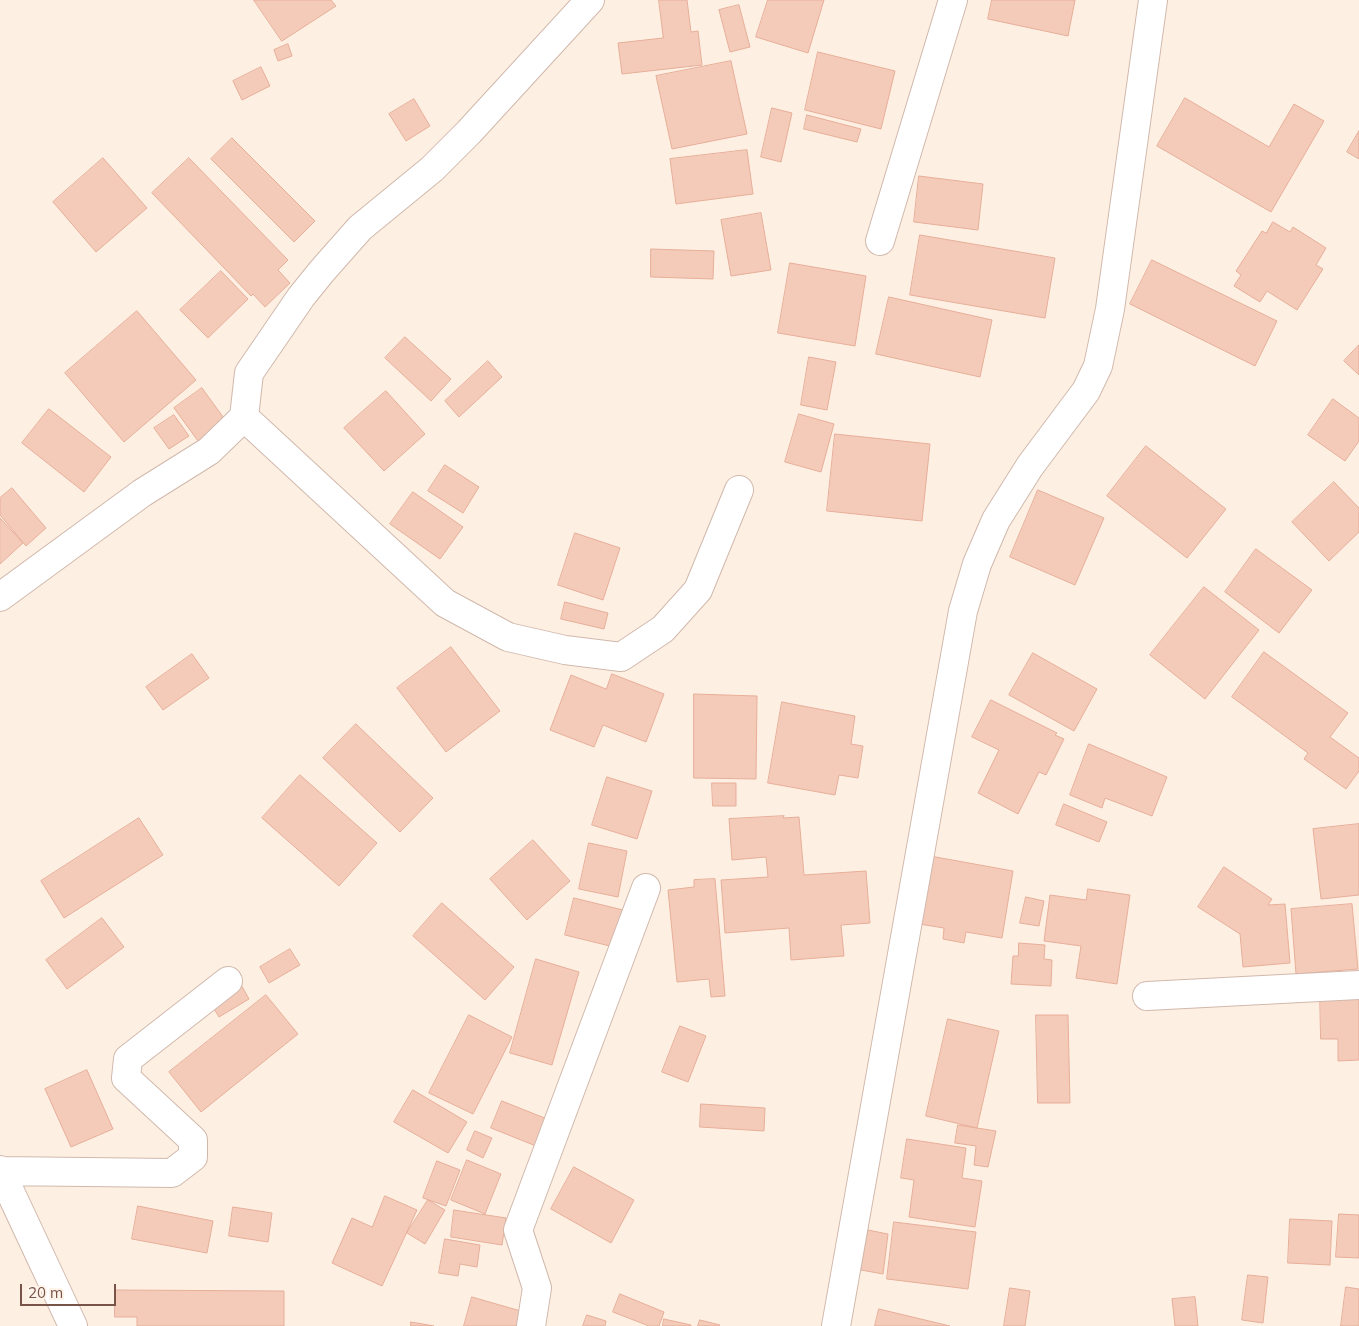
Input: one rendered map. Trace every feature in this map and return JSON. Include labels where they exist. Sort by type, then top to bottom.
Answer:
[{"type":"street","points":[[0,597],[142,493],[209,451],[244,417],[249,373],[301,297],[322,271],[360,228],[432,169],[469,132],[590,0]]},
{"type":"street","points":[[880,241],[952,0]]},
{"type":"street","points":[[836,1326],[963,611],[977,564],[996,520],[1030,466],[1086,391],[1098,366],[1110,309],[1153,0]]},
{"type":"street","points":[[244,417],[445,603],[508,637],[565,650],[621,657],[663,629],[698,590],[740,490]]},
{"type":"street","points":[[531,1326],[537,1288],[518,1230],[646,888]]},
{"type":"street","points":[[73,1326],[0,1171],[172,1173],[192,1157],[194,1140],[126,1078],[128,1059],[228,982]]},
{"type":"street","points":[[1147,996],[1359,985]]},
{"type":"building","points":[[254,0],[331,0],[336,6],[282,41]]},
{"type":"building","points":[[659,0],[687,0],[691,32],[698,31],[702,65],[622,74],[618,43],[663,38]]},
{"type":"building","points":[[768,0],[824,0],[808,53],[756,37]]},
{"type":"building","points":[[992,0],[1075,0],[1068,36],[988,19]]},
{"type":"building","points":[[739,5],[750,47],[730,52],[719,10]]},
{"type":"building","points":[[288,44],[292,56],[278,61],[274,50]]},
{"type":"building","points":[[818,52],[895,71],[881,129],[805,110]]},
{"type":"building","points":[[731,61],[747,134],[672,149],[656,76]]},
{"type":"building","points":[[261,67],[270,86],[242,100],[233,81]]},
{"type":"building","points":[[1185,98],[1269,147],[1294,104],[1324,121],[1271,212],[1157,146]]},
{"type":"building","points":[[414,99],[430,126],[406,141],[389,114]]},
{"type":"building","points":[[772,108],[792,113],[781,162],[761,157]]},
{"type":"building","points":[[807,115],[861,129],[857,142],[804,129]]},
{"type":"building","points":[[1359,131],[1359,159],[1347,152]]},
{"type":"building","points":[[232,138],[315,221],[294,242],[211,159]]},
{"type":"building","points":[[747,150],[753,194],[676,204],[670,159]]},
{"type":"building","points":[[103,158],[147,208],[96,252],[53,202]]},
{"type":"building","points":[[189,158],[288,260],[278,270],[290,283],[265,307],[253,294],[251,296],[152,193]]},
{"type":"building","points":[[919,176],[983,184],[978,230],[914,222]]},
{"type":"building","points":[[761,213],[771,270],[731,276],[721,220]]},
{"type":"building","points":[[1273,222],[1290,232],[1293,227],[1326,248],[1316,265],[1323,269],[1297,310],[1267,291],[1260,302],[1234,286],[1241,275],[1236,271],[1262,231],[1266,233]]},
{"type":"building","points":[[920,235],[1055,258],[1045,318],[910,295]]},
{"type":"building","points":[[651,249],[714,251],[713,279],[651,277]]},
{"type":"building","points":[[1152,260],[1277,321],[1255,366],[1130,304]]},
{"type":"building","points":[[790,263],[866,276],[855,346],[778,333]]},
{"type":"building","points":[[221,271],[248,299],[208,338],[180,310]]},
{"type":"building","points":[[889,297],[992,320],[980,377],[876,354]]},
{"type":"building","points":[[137,311],[196,380],[124,442],[65,373]]},
{"type":"building","points":[[405,337],[451,379],[431,401],[385,358]]},
{"type":"building","points":[[1359,345],[1359,375],[1344,361]]},
{"type":"building","points":[[809,357],[836,362],[827,410],[801,405]]},
{"type":"building","points":[[488,361],[502,377],[459,417],[445,401]]},
{"type":"building","points":[[202,388],[226,421],[198,441],[174,408]]},
{"type":"building","points":[[386,391],[425,434],[384,471],[344,428]]},
{"type":"building","points":[[1333,399],[1359,418],[1359,441],[1345,461],[1308,435]]},
{"type":"building","points":[[49,409],[111,457],[84,492],[22,443]]},
{"type":"building","points":[[799,414],[834,424],[821,472],[785,462]]},
{"type":"building","points":[[174,415],[189,436],[169,449],[154,428]]},
{"type":"building","points":[[835,434],[930,444],[922,521],[827,511]]},
{"type":"building","points":[[1146,446],[1226,509],[1187,558],[1107,496]]},
{"type":"building","points":[[445,465],[479,487],[463,513],[428,491]]},
{"type":"building","points":[[1334,482],[1359,508],[1359,532],[1329,561],[1292,522]]},
{"type":"building","points":[[12,488],[46,528],[26,546],[0,515],[0,498]]},
{"type":"building","points":[[1038,490],[1104,518],[1075,585],[1010,557]]},
{"type":"building","points":[[413,492],[463,527],[440,559],[390,524]]},
{"type":"building","points":[[0,518],[23,543],[0,564]]},
{"type":"building","points":[[575,533],[620,548],[603,600],[558,585]]},
{"type":"building","points":[[1256,549],[1312,590],[1279,633],[1225,592]]},
{"type":"building","points":[[1204,587],[1259,630],[1205,699],[1150,655]]},
{"type":"building","points":[[565,602],[608,613],[604,629],[561,619]]},
{"type":"building","points":[[451,647],[500,711],[446,752],[397,688]]},
{"type":"building","points":[[1264,652],[1348,713],[1330,737],[1359,758],[1359,771],[1346,789],[1304,759],[1308,753],[1232,697]]},
{"type":"building","points":[[1033,653],[1097,689],[1074,731],[1009,695]]},
{"type":"building","points":[[192,654],[209,678],[163,710],[146,687]]},
{"type":"building","points":[[612,674],[664,694],[646,742],[603,725],[594,747],[550,730],[571,675],[606,689]]},
{"type":"building","points":[[694,694],[757,696],[756,779],[694,778]]},
{"type":"building","points":[[991,700],[1057,733],[1055,735],[1064,739],[1046,775],[1039,772],[1018,814],[978,793],[999,750],[972,737]]},
{"type":"building","points":[[782,702],[855,716],[851,744],[863,746],[858,778],[839,775],[835,795],[768,783]]},
{"type":"building","points":[[356,724],[433,798],[400,832],[323,758]]},
{"type":"building","points":[[1089,744],[1167,777],[1152,816],[1105,798],[1102,808],[1070,795]]},
{"type":"building","points":[[300,775],[377,843],[339,886],[262,818]]},
{"type":"building","points":[[607,777],[652,791],[637,839],[592,825]]},
{"type":"building","points":[[712,783],[736,783],[736,806],[713,806]]},
{"type":"building","points":[[1064,804],[1107,822],[1099,842],[1056,825]]},
{"type":"building","points":[[784,816],[783,818],[799,817],[804,875],[866,871],[870,923],[841,925],[844,956],[791,960],[789,928],[725,933],[721,880],[768,877],[766,857],[732,860],[729,819]]},
{"type":"building","points":[[139,818],[163,855],[64,918],[41,881]]},
{"type":"building","points":[[1359,824],[1359,895],[1321,899],[1313,829]]},
{"type":"building","points":[[533,840],[570,881],[527,920],[490,879]]},
{"type":"building","points":[[589,843],[627,851],[618,897],[579,889]]},
{"type":"building","points":[[930,856],[1013,871],[1002,938],[966,932],[964,943],[943,939],[944,928],[919,924]]},
{"type":"building","points":[[1224,867],[1272,899],[1268,905],[1285,904],[1290,963],[1243,967],[1240,934],[1198,907]]},
{"type":"building","points":[[715,879],[725,996],[711,997],[709,979],[677,982],[668,890],[694,887],[694,880]]},
{"type":"building","points":[[1088,889],[1130,895],[1117,984],[1076,978],[1081,946],[1044,941],[1050,895],[1086,900]]},
{"type":"building","points":[[1026,897],[1044,901],[1039,926],[1020,923]]},
{"type":"building","points":[[574,898],[623,910],[614,947],[565,935]]},
{"type":"building","points":[[442,903],[514,967],[485,1000],[413,936]]},
{"type":"building","points":[[1352,904],[1358,969],[1296,974],[1291,909]]},
{"type":"building","points":[[102,918],[124,947],[67,989],[46,960]]},
{"type":"building","points":[[1019,943],[1045,945],[1044,959],[1052,960],[1051,986],[1011,984],[1013,956],[1018,956]]},
{"type":"building","points":[[290,949],[300,965],[269,983],[260,967]]},
{"type":"building","points":[[536,959],[579,972],[552,1065],[510,1053]]},
{"type":"building","points":[[239,981],[249,999],[219,1017],[208,999]]},
{"type":"building","points":[[1320,994],[1359,998],[1359,1060],[1338,1061],[1338,1039],[1321,1039]]},
{"type":"building","points":[[266,995],[298,1034],[201,1112],[169,1072]]},
{"type":"building","points":[[469,1015],[512,1037],[473,1114],[429,1093]]},
{"type":"building","points":[[1036,1015],[1068,1015],[1070,1103],[1038,1103]]},
{"type":"building","points":[[948,1019],[999,1031],[977,1128],[926,1116]]},
{"type":"building","points":[[680,1026],[706,1036],[688,1082],[662,1072]]},
{"type":"building","points":[[87,1070],[113,1129],[71,1147],[45,1089]]},
{"type":"building","points":[[413,1090],[467,1122],[448,1153],[394,1122]]},
{"type":"building","points":[[502,1101],[552,1121],[541,1148],[491,1128]]},
{"type":"building","points":[[701,1104],[765,1108],[764,1131],[700,1127]]},
{"type":"building","points":[[958,1125],[996,1131],[988,1167],[974,1165],[976,1146],[955,1143]]},
{"type":"building","points":[[475,1131],[492,1138],[483,1158],[467,1150]]},
{"type":"building","points":[[907,1139],[966,1148],[962,1178],[982,1181],[975,1227],[909,1217],[914,1180],[901,1178]]},
{"type":"building","points":[[467,1160],[501,1174],[485,1214],[451,1200]]},
{"type":"building","points":[[437,1161],[460,1170],[446,1206],[423,1198]]},
{"type":"building","points":[[574,1167],[634,1200],[611,1243],[551,1209]]},
{"type":"building","points":[[385,1196],[417,1210],[382,1286],[332,1263],[352,1218],[372,1227]]},
{"type":"building","points":[[428,1200],[445,1210],[425,1244],[407,1233]]},
{"type":"building","points":[[138,1206],[213,1221],[207,1253],[132,1239]]},
{"type":"building","points":[[233,1207],[272,1213],[268,1242],[229,1236]]},
{"type":"building","points":[[454,1210],[506,1218],[502,1245],[451,1237]]},
{"type":"building","points":[[1339,1214],[1359,1215],[1359,1258],[1336,1257]]},
{"type":"building","points":[[1290,1219],[1332,1221],[1330,1265],[1288,1263]]},
{"type":"building","points":[[894,1222],[976,1232],[968,1289],[887,1279]]},
{"type":"building","points":[[868,1230],[888,1234],[883,1274],[861,1270]]},
{"type":"building","points":[[445,1239],[480,1245],[477,1267],[460,1264],[458,1276],[439,1273]]},
{"type":"building","points":[[1248,1275],[1268,1277],[1263,1323],[1242,1320]]},
{"type":"building","points":[[1346,1287],[1359,1289],[1359,1326],[1341,1326]]},
{"type":"building","points":[[1010,1288],[1030,1291],[1025,1326],[1004,1326]]},
{"type":"building","points":[[115,1290],[284,1291],[284,1326],[137,1326],[137,1317],[115,1317]]},
{"type":"building","points":[[620,1294],[664,1312],[659,1326],[649,1326],[613,1312]]},
{"type":"building","points":[[472,1297],[531,1314],[527,1326],[464,1326]]},
{"type":"building","points":[[1195,1297],[1198,1326],[1175,1326],[1172,1299]]},
{"type":"building","points":[[879,1309],[950,1326],[875,1326]]},
{"type":"building","points":[[587,1315],[606,1321],[605,1326],[583,1326]]},
{"type":"building","points":[[664,1319],[691,1325],[691,1326],[663,1326]]},
{"type":"building","points":[[700,1320],[720,1325],[698,1326]]},
{"type":"building","points":[[411,1322],[434,1326],[411,1326]]}]
